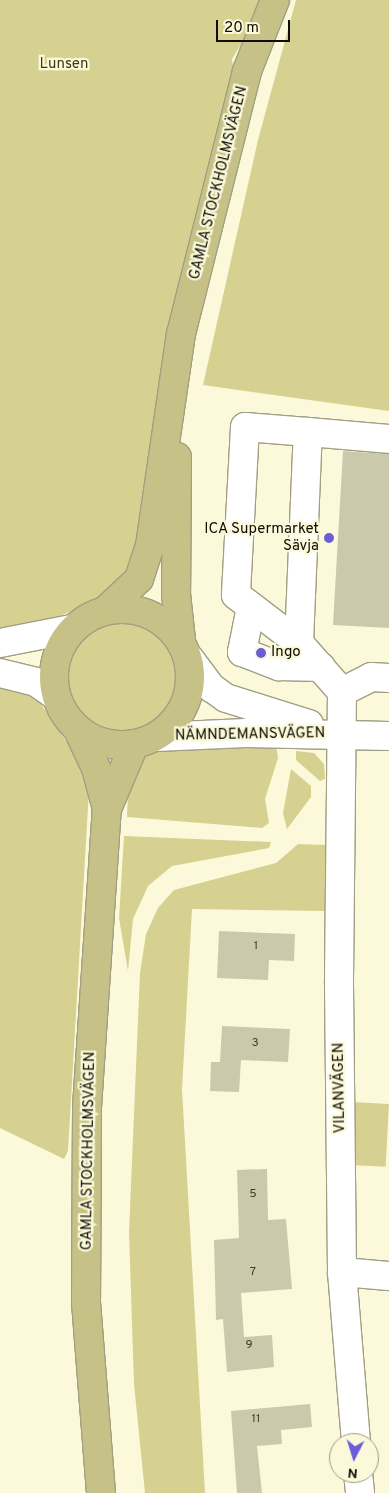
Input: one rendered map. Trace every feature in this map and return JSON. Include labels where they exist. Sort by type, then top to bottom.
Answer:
[{"type":"main road","name":"GAMLA STOCKHOLMSVÄGEN","points":[[185,649],[176,594],[178,371],[181,334],[247,71],[275,0]]},
{"type":"main road","name":"GAMLA STOCKHOLMSVÄGEN","points":[[107,609],[129,592],[145,565],[178,371]]},
{"type":"main road","points":[[107,609],[140,610],[164,621],[185,649],[191,685],[184,707],[171,726],[145,741],[112,745],[78,730],[56,696],[56,657],[72,628],[107,609]]},
{"type":"main road","name":"GAMLA STOCKHOLMSVÄGEN","points":[[78,730],[96,768],[107,809],[86,1170],[86,1303],[101,1493]]},
{"type":"main road","name":"GAMLA STOCKHOLMSVÄGEN","points":[[107,809],[145,741]]},
{"type":"street","points":[[389,439],[245,427],[236,596],[299,642],[342,692],[371,677],[389,678]]},
{"type":"street","points":[[299,642],[308,432]]},
{"type":"street","points":[[251,607],[242,652],[279,666],[321,667]]},
{"type":"street","points":[[0,643],[72,628]]},
{"type":"street","name":"NÄMNDEMANSVÄGEN","points":[[185,649],[212,688],[239,705],[344,733]]},
{"type":"street","points":[[0,673],[36,682],[56,696]]},
{"type":"street","name":"VILANVÄGEN","points":[[342,692],[344,733],[339,985],[342,1272],[355,1433]]},
{"type":"street","name":"NÄMNDEMANSVÄGEN","points":[[145,741],[344,733],[389,736]]},
{"type":"street","points":[[342,1272],[389,1276]]},
{"type":"green space","name":"Lunsen","points":[[0,0],[262,0],[254,24],[232,59],[235,81],[138,562],[115,593],[24,631],[0,636]]},
{"type":"green space","points":[[296,0],[389,0],[389,411],[203,385],[258,140]]},
{"type":"green space","points":[[123,620],[144,624],[162,636],[174,654],[178,675],[174,696],[162,714],[144,726],[123,730],[102,726],[84,714],[72,696],[68,675],[72,654],[84,636],[102,624]]},
{"type":"green space","points":[[0,684],[32,691],[71,748],[78,750],[89,790],[68,1151],[64,1159],[0,1128]]},
{"type":"green space","points":[[271,745],[277,750],[278,758],[265,799],[269,823],[262,828],[127,817],[128,787],[143,758],[170,746]]},
{"type":"green space","points":[[296,751],[314,753],[324,764],[325,779],[320,781],[296,760]]},
{"type":"green space","points":[[291,769],[311,786],[311,797],[287,829],[283,813]]},
{"type":"green space","points":[[124,836],[271,842],[269,848],[172,866],[148,886],[133,919],[128,971],[119,918]]},
{"type":"green space","points":[[298,844],[326,845],[325,911],[192,909],[182,1089],[205,1493],[145,1493],[134,1384],[129,1232],[140,973],[146,934],[158,908],[174,890],[276,863]]},
{"type":"green space","points":[[352,1102],[389,1104],[386,1167],[349,1165]]},
{"type":"building","points":[[343,451],[389,454],[389,628],[333,625]]},
{"type":"building","points":[[219,931],[295,934],[294,961],[269,960],[268,980],[217,978]]},
{"type":"building","points":[[222,1026],[290,1029],[288,1062],[241,1060],[239,1092],[210,1091],[211,1062],[220,1062]]},
{"type":"building","points":[[267,1169],[268,1220],[286,1219],[292,1289],[241,1293],[244,1337],[272,1335],[274,1367],[227,1372],[223,1319],[216,1320],[214,1240],[239,1238],[237,1170]]},
{"type":"building","points":[[310,1404],[312,1427],[281,1430],[282,1444],[257,1446],[262,1493],[237,1493],[231,1411]]},
{"type":"place","name":"ICA Supermarket Sävja","points":[[329,538]]},
{"type":"place","name":"Ingo","points":[[261,653]]}]
